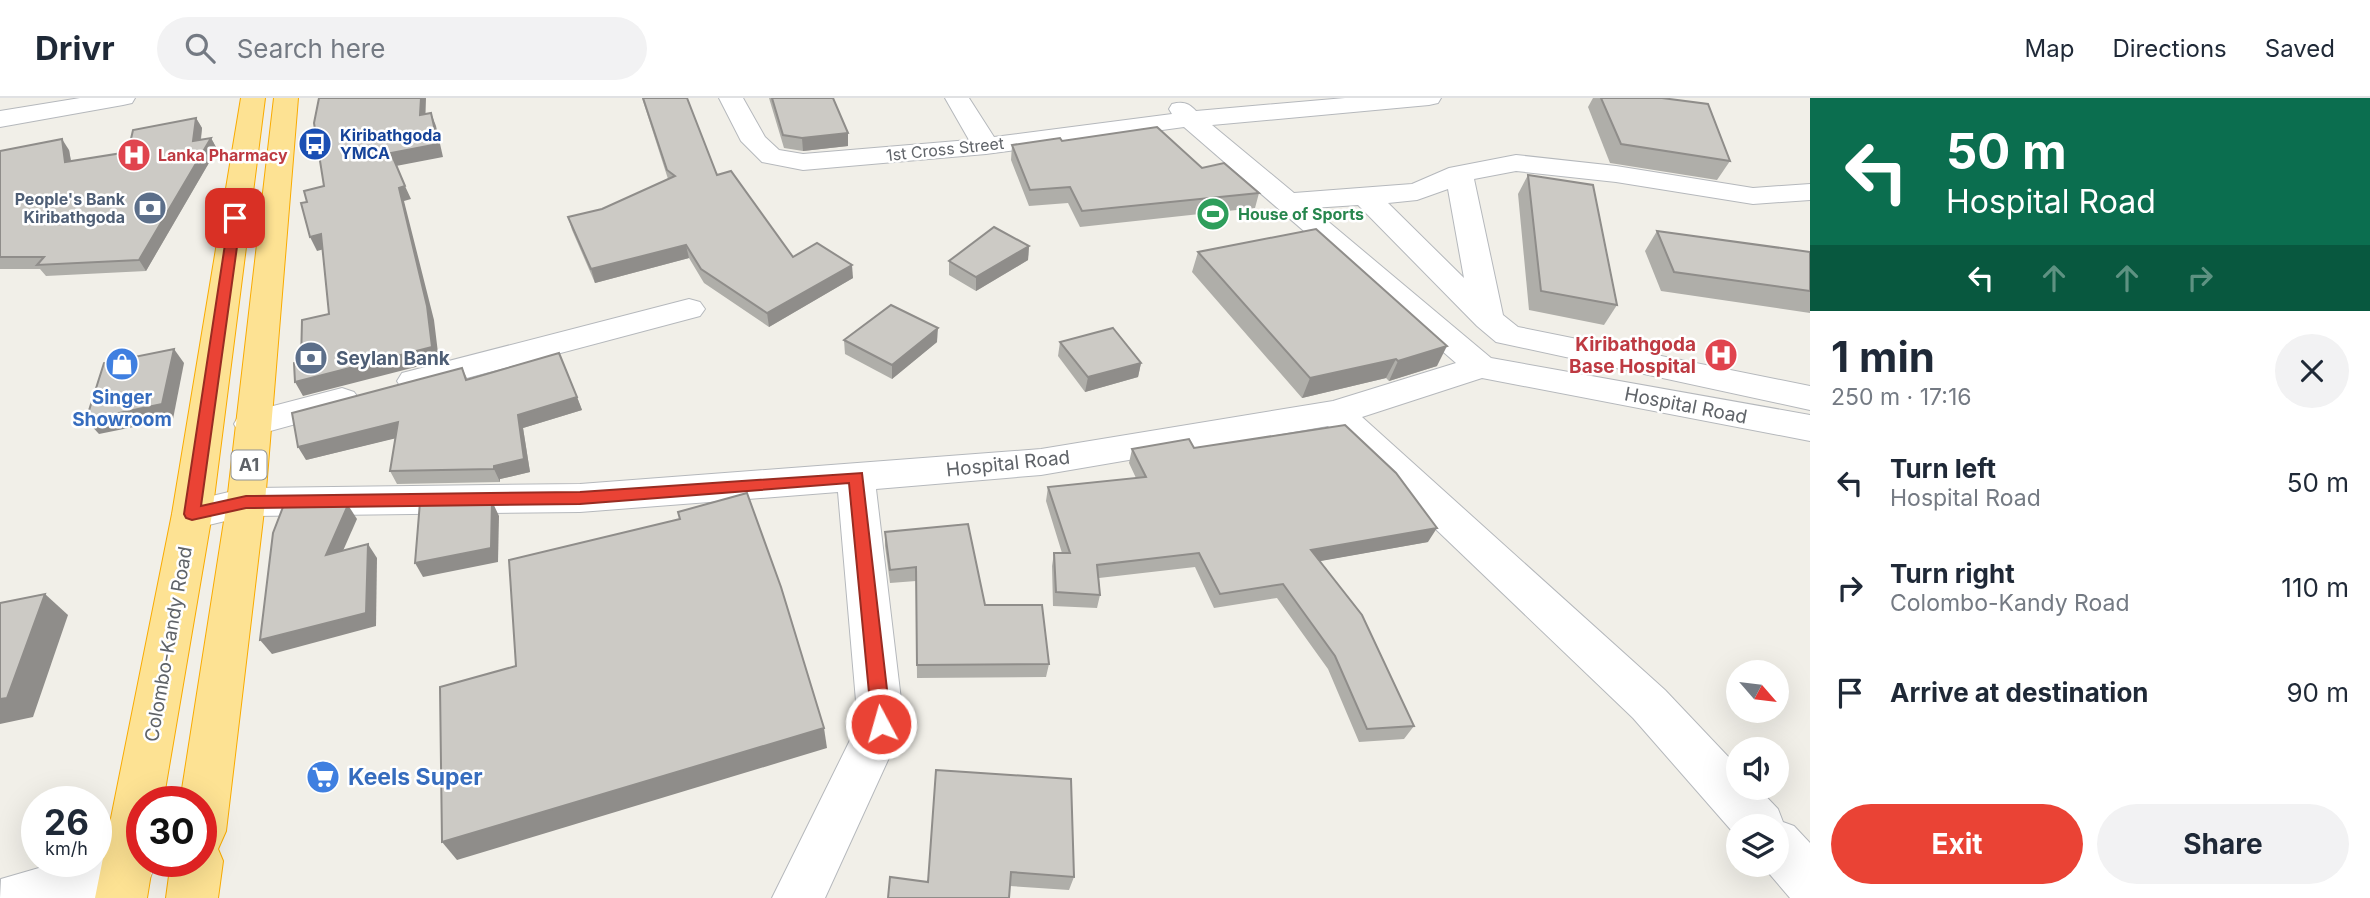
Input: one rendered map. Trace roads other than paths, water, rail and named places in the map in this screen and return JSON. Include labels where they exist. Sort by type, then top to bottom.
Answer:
[{"type":"highway","name":"Colombo-Kandy Road","points":[[124,884],[192,514],[253,98]]},
{"type":"highway","name":"A1","points":[[207,786],[246,502],[286,98]]},
{"type":"highway","points":[[192,898],[195,877]]},
{"type":"street","points":[[0,119],[122,98]]},
{"type":"street","name":"1st Cross Street","points":[[731,98],[754,141],[771,156],[803,162],[986,146],[1180,109],[1429,98]]},
{"type":"street","points":[[957,98],[986,146]]},
{"type":"street","points":[[1180,109],[1481,367]]},
{"type":"street","points":[[1287,202],[1417,192],[1459,174],[1516,163],[1616,174],[1753,196],[1810,192]]},
{"type":"street","points":[[1459,174],[1488,319]]},
{"type":"street","points":[[1365,196],[1488,319],[1508,335],[1810,398]]},
{"type":"street","points":[[252,424],[689,309]]},
{"type":"street","name":"Hospital Road","points":[[192,514],[246,502],[580,498],[1041,463],[1335,413],[1481,367],[1810,428]]},
{"type":"street","points":[[1335,413],[1649,704],[1749,814]]},
{"type":"street","points":[[798,898],[881,724],[856,477]]},
{"type":"street","points":[[1789,858],[1810,881]]},
{"type":"street","points":[[20,898],[124,884]]},
{"type":"place","name":"Kiribathgoda YMCA","points":[[315,144]]},
{"type":"place","name":"Lanka Pharmacy","points":[[134,155]]},
{"type":"place","name":"People's Bank Kiribathgoda","points":[[150,208]]},
{"type":"place","name":"House of Sports","points":[[1213,214]]},
{"type":"place","name":"Kiribathgoda Base Hospital","points":[[1721,355]]},
{"type":"place","name":"Seylan Bank","points":[[311,358]]},
{"type":"place","name":"Singer Showroom","points":[[122,364]]},
{"type":"place","name":"Keels Super","points":[[323,777]]}]
